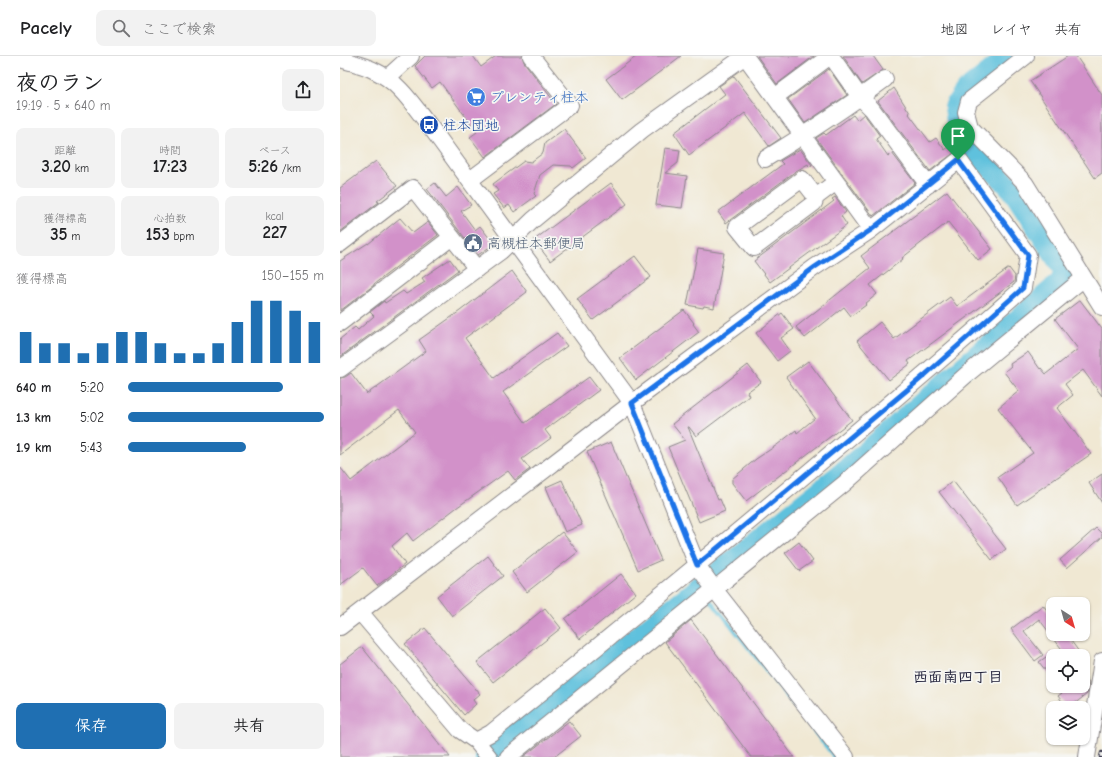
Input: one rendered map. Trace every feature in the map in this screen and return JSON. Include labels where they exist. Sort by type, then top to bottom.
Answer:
[{"type":"street","points":[[387,78],[411,56]]},
{"type":"street","points":[[470,180],[570,105],[531,56]]},
{"type":"street","points":[[340,369],[501,251],[533,220],[642,130],[745,56],[871,230]]},
{"type":"street","points":[[775,97],[831,56],[860,97],[872,109],[928,185]]},
{"type":"street","points":[[1019,58],[969,101],[966,112],[970,127],[1025,183],[1102,307]]},
{"type":"street","points":[[340,59],[371,69],[387,78],[407,96],[632,403],[697,565],[714,590],[846,757]]},
{"type":"street","points":[[765,159],[803,136],[885,78]]},
{"type":"street","points":[[340,627],[632,403],[815,267],[871,230],[958,160],[1028,255],[1023,288],[925,375],[697,565],[491,733],[476,741]]},
{"type":"street","points":[[816,197],[802,179],[737,227],[754,248],[814,203],[816,197],[836,182]]},
{"type":"street","points":[[340,244],[414,188],[477,269]]},
{"type":"street","points":[[340,323],[452,237]]},
{"type":"street","points":[[508,757],[845,483],[966,375],[1084,278]]},
{"type":"street","points":[[360,612],[460,730],[476,741],[489,757]]},
{"type":"street","points":[[1087,757],[1102,661]]},
{"type":"building","points":[[425,56],[473,56],[481,67],[496,56],[522,56],[524,62],[556,104],[485,157],[470,137],[477,132],[440,82],[432,88],[415,66]]},
{"type":"building","points":[[637,56],[681,56],[622,100],[606,79]]},
{"type":"building","points":[[757,56],[814,56],[777,84]]},
{"type":"building","points":[[843,56],[873,56],[883,70],[862,84]]},
{"type":"building","points":[[1068,56],[1076,56],[1102,95],[1102,173],[1095,178],[1030,81]]},
{"type":"building","points":[[829,69],[847,95],[805,123],[788,99]]},
{"type":"building","points":[[734,76],[781,138],[769,146],[745,113],[689,155],[674,133],[725,94],[719,86]]},
{"type":"building","points":[[894,88],[910,113],[909,114],[930,142],[936,138],[945,150],[950,146],[955,152],[930,171],[878,101]]},
{"type":"building","points":[[864,114],[880,136],[876,139],[888,156],[892,153],[915,183],[873,216],[816,138],[824,133],[826,135],[853,115],[857,120]]},
{"type":"building","points":[[564,129],[586,158],[573,168],[571,166],[553,165],[540,175],[534,194],[536,196],[514,212],[509,205],[504,208],[493,194],[498,191],[493,184],[524,161],[531,162],[543,153],[545,143]]},
{"type":"building","points":[[665,148],[680,150],[678,163],[665,173],[687,176],[682,208],[656,205]]},
{"type":"building","points":[[800,149],[812,165],[809,167],[808,164],[796,171],[726,223],[718,212],[783,164],[780,161]]},
{"type":"building","points":[[376,161],[397,186],[340,232],[340,188]]},
{"type":"building","points":[[435,183],[446,197],[458,187],[471,205],[461,211],[475,230],[480,226],[494,244],[478,255],[427,189]]},
{"type":"building","points":[[611,183],[627,204],[550,261],[534,240]]},
{"type":"building","points":[[947,191],[992,249],[978,260],[948,222],[870,285],[877,294],[865,304],[866,305],[851,316],[844,307],[805,338],[796,327],[870,268],[861,256]]},
{"type":"building","points":[[835,197],[846,212],[841,216],[847,225],[770,282],[754,261],[834,201],[832,199]]},
{"type":"building","points":[[400,218],[413,233],[428,222],[438,235],[340,311],[340,261],[368,244]]},
{"type":"building","points":[[698,249],[724,253],[714,308],[704,306],[703,308],[687,305]]},
{"type":"building","points":[[635,256],[651,277],[593,320],[577,299]]},
{"type":"building","points":[[450,259],[458,270],[340,357],[340,339],[355,327],[358,330],[374,316],[370,312],[384,301],[385,303],[403,291],[406,294],[425,282],[422,278]]},
{"type":"building","points":[[1009,268],[1015,276],[1014,282],[908,361],[910,364],[889,380],[857,341],[880,322],[894,339],[950,297],[957,306]]},
{"type":"building","points":[[512,271],[527,292],[465,338],[494,378],[557,333],[567,346],[503,392],[525,423],[589,377],[599,390],[545,430],[551,438],[522,459],[530,469],[515,480],[508,471],[413,541],[407,533],[392,546],[405,564],[377,586],[363,568],[340,585],[340,467],[351,481],[415,432],[399,410],[340,455],[340,378],[351,373],[367,394],[426,351],[419,340]]},
{"type":"building","points":[[1080,300],[1102,329],[1102,396],[1083,370],[1065,384],[1073,395],[1057,408],[1091,454],[1017,505],[998,477],[1033,453],[998,408],[1019,391],[1004,372],[1011,366],[1010,364],[1028,352],[1040,369],[1041,368],[1046,374],[1078,349],[1055,319]]},
{"type":"building","points":[[684,310],[699,332],[636,380],[620,358]]},
{"type":"building","points":[[782,313],[794,329],[781,338],[790,351],[777,361],[756,333]]},
{"type":"building","points":[[808,361],[852,420],[746,501],[732,483],[732,479],[756,459],[796,430],[797,433],[815,418],[786,377]]},
{"type":"building","points":[[748,365],[761,382],[747,392],[749,396],[696,436],[688,427],[718,500],[720,499],[725,511],[699,522],[668,447],[685,440],[672,424]]},
{"type":"building","points":[[611,442],[661,560],[638,570],[587,452]]},
{"type":"building","points":[[1102,474],[1102,503],[1089,483]]},
{"type":"building","points":[[562,480],[582,525],[565,532],[546,487]]},
{"type":"building","points":[[953,481],[1006,549],[992,560],[939,492]]},
{"type":"building","points":[[1096,528],[1102,534],[1102,537],[1067,568],[1060,560]]},
{"type":"building","points":[[562,532],[578,552],[527,592],[512,572]]},
{"type":"building","points":[[799,542],[813,561],[799,571],[785,553]]},
{"type":"building","points":[[488,556],[503,576],[452,616],[437,596]]},
{"type":"building","points":[[621,574],[636,593],[580,639],[565,619]]},
{"type":"building","points":[[1043,605],[1046,609],[1046,628],[1039,619],[1024,631],[1043,655],[1035,661],[1011,629]]},
{"type":"building","points":[[545,608],[561,628],[493,682],[477,662]]},
{"type":"building","points":[[691,620],[794,757],[751,757],[665,642]]},
{"type":"building","points":[[425,628],[480,694],[473,700],[476,704],[464,715],[405,644]]},
{"type":"building","points":[[1056,641],[1071,641],[1077,649],[1062,649]]},
{"type":"building","points":[[362,647],[450,757],[340,757],[340,664]]},
{"type":"building","points":[[1046,657],[1046,671],[1039,662]]},
{"type":"building","points":[[1062,693],[1087,693],[1078,701],[1062,701],[1058,696]]},
{"type":"building","points":[[569,721],[581,736],[554,757],[523,757]]},
{"type":"waterway","points":[[486,757],[842,473],[1061,282],[1065,271],[1013,190],[959,136],[955,107],[966,91],[1010,56]]},
{"type":"waterway","points":[[700,585],[705,592]]},
{"type":"waterway","points":[[710,599],[834,757]]},
{"type":"railway","points":[[1101,757],[1102,753]]},
{"type":"place","name":"プレンティ柱本","points":[[476,97]]},
{"type":"place","name":"柱本団地","points":[[429,125]]},
{"type":"place","name":"高槻柱本郵便局","points":[[473,243]]},
{"type":"district","name":"西面南四丁目","points":[[958,677]]},
{"type":"route","points":[[958,160],[1028,255],[1023,288],[925,375],[697,565],[632,403],[815,267],[871,230],[958,160]]}]
